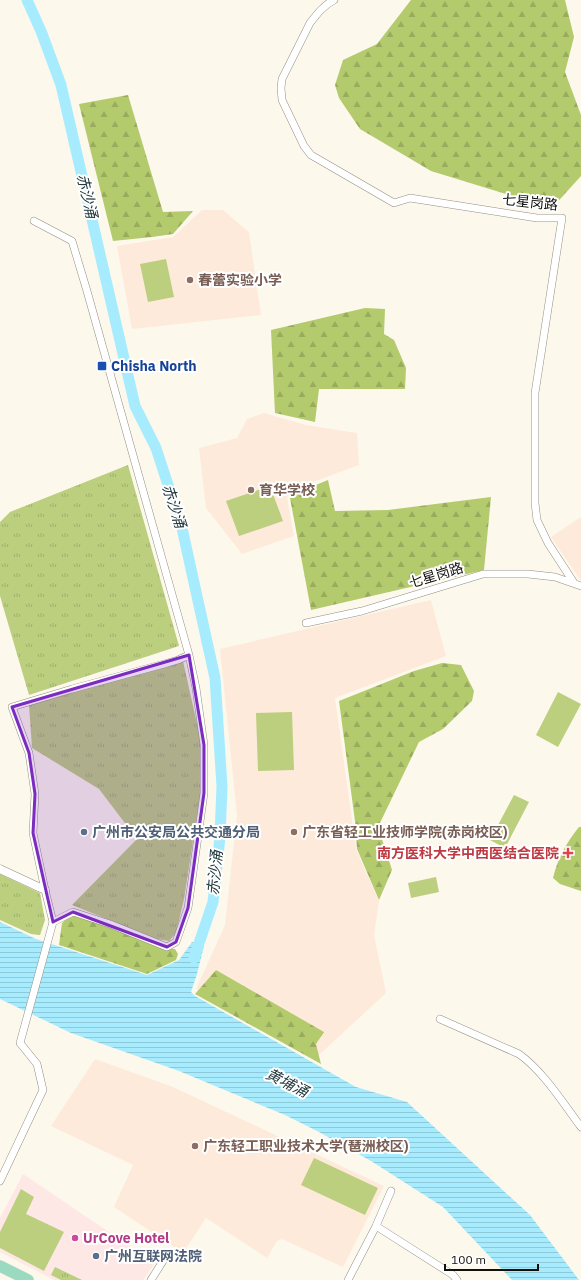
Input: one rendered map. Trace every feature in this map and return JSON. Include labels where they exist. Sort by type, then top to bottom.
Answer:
[{"type":"main road","points":[[0,1266],[28,1280]]},
{"type":"street","name":"七星岗路","points":[[334,0],[320,11],[310,23],[282,79],[282,100],[304,146],[311,155],[394,203],[410,198],[537,218],[562,218],[535,394],[535,503],[537,520],[548,543],[578,585]]},
{"type":"street","points":[[34,221],[72,241],[189,655],[196,688],[204,745],[204,793],[188,908],[176,942],[167,948],[110,924],[73,912],[53,922]]},
{"type":"street","name":"七星岗路","points":[[306,623],[362,611],[483,574],[528,574],[555,577],[578,585]]},
{"type":"street","points":[[0,1181],[43,1090],[38,1064],[20,1043],[53,922],[44,890],[33,833],[35,794],[29,753],[12,707],[171,662],[189,655]]},
{"type":"street","points":[[0,869],[44,890]]},
{"type":"street","points":[[440,1019],[519,1054],[528,1060],[581,1127]]},
{"type":"street","points":[[348,1280],[376,1226],[391,1191]]},
{"type":"street","points":[[376,1226],[453,1275],[457,1280]]},
{"type":"street","points":[[151,1280],[163,1261]]},
{"type":"highlighted area","points":[[189,655],[204,745],[204,793],[188,908],[176,942],[167,947],[73,912],[53,922],[33,833],[35,794],[29,753],[12,707]]},
{"type":"shaded area","name":"春蕾实验小学","points":[[202,210],[223,210],[249,232],[261,315],[132,329],[117,246],[173,237]]},
{"type":"shaded area","name":"育华学校","points":[[264,413],[306,425],[357,433],[359,465],[310,483],[287,497],[294,536],[242,554],[206,508],[199,448],[237,438],[247,419]]},
{"type":"shaded area","points":[[581,517],[581,581],[551,537]]},
{"type":"shaded area","name":"广东省轻工业技师学院(赤岗校区)","points":[[431,600],[446,656],[335,698],[356,849],[379,901],[374,935],[386,993],[318,1056],[196,989],[225,925],[237,815],[220,649]]},
{"type":"shaded area","name":"广东轻工职业技术大学(琶洲校区)","points":[[95,1059],[173,1087],[384,1186],[343,1267],[282,1239],[277,1241],[267,1258],[206,1218],[183,1253],[114,1207],[133,1165],[51,1126]]},
{"type":"shaded area","points":[[23,1174],[155,1263],[143,1280],[54,1280],[0,1252],[0,1218]]},
{"type":"green space","points":[[411,0],[565,0],[574,37],[565,72],[581,115],[581,176],[552,208],[431,171],[360,129],[339,98],[335,85],[343,60],[377,44]]},
{"type":"green space","points":[[128,95],[163,212],[193,211],[173,234],[113,241],[79,104]]},
{"type":"green space","points":[[166,259],[174,297],[148,302],[140,264]]},
{"type":"green space","points":[[365,308],[385,309],[384,334],[394,340],[406,368],[405,389],[319,389],[315,422],[275,413],[271,330]]},
{"type":"green space","points":[[128,465],[179,646],[29,695],[0,596],[0,522],[10,512]]},
{"type":"green space","points":[[328,480],[335,511],[388,510],[491,497],[484,570],[311,610],[290,498],[301,491]]},
{"type":"green space","points":[[270,486],[283,521],[239,536],[226,501]]},
{"type":"green space","points":[[183,661],[201,742],[201,790],[184,899],[176,933],[169,941],[157,939],[72,905],[137,839],[99,789],[32,748],[29,705]]},
{"type":"green space","points":[[442,663],[461,665],[474,691],[472,701],[443,729],[419,742],[378,827],[392,870],[379,900],[357,849],[355,821],[339,701],[414,671]]},
{"type":"green space","points":[[558,692],[581,704],[558,747],[536,735]]},
{"type":"green space","points":[[292,712],[294,770],[258,771],[256,713]]},
{"type":"green space","points":[[514,795],[529,802],[505,848],[490,840]]},
{"type":"green space","points":[[579,827],[581,827],[581,891],[560,884],[553,878],[563,851]]},
{"type":"green space","points":[[0,874],[40,893],[45,920],[40,935],[31,934],[0,920]]},
{"type":"green space","points":[[436,877],[439,892],[411,898],[408,883]]},
{"type":"green space","points":[[73,913],[164,948],[175,949],[178,954],[176,960],[147,974],[59,945],[62,923]]},
{"type":"green space","points":[[216,970],[324,1032],[316,1044],[321,1064],[195,994]]},
{"type":"green space","points":[[314,1158],[378,1188],[365,1215],[301,1185]]},
{"type":"green space","points":[[21,1189],[34,1197],[26,1214],[64,1232],[44,1271],[0,1248],[0,1232]]},
{"type":"green space","points":[[55,1267],[82,1280],[61,1280],[51,1275]]},
{"type":"water","name":"黄埔涌","points":[[0,922],[36,939],[147,975],[179,960],[192,942],[204,946],[191,992],[195,996],[356,1087],[407,1102],[530,1215],[579,1280],[512,1280],[443,1207],[371,1161],[319,1132],[285,1115],[179,1071],[71,1033],[0,999]]},
{"type":"waterway","name":"赤沙涌","points":[[27,0],[41,31],[61,85],[135,406],[156,448],[182,528],[215,678],[222,786],[220,837],[213,902],[194,958]]},
{"type":"place","name":"春蕾实验小学","points":[[190,280]]},
{"type":"place","name":"Chisha North","points":[[102,366]]},
{"type":"place","name":"育华学校","points":[[251,490]]},
{"type":"place","name":"广州市公安局公共交通分局","points":[[84,832]]},
{"type":"place","name":"广东省轻工业技师学院(赤岗校区)","points":[[294,832]]},
{"type":"place","name":"南方医科大学中西医结合医院","points":[[568,853]]},
{"type":"place","name":"广东轻工职业技术大学(琶洲校区)","points":[[195,1146]]},
{"type":"place","name":"UrCove Hotel","points":[[75,1238]]},
{"type":"place","name":"广州互联网法院","points":[[96,1256]]}]
